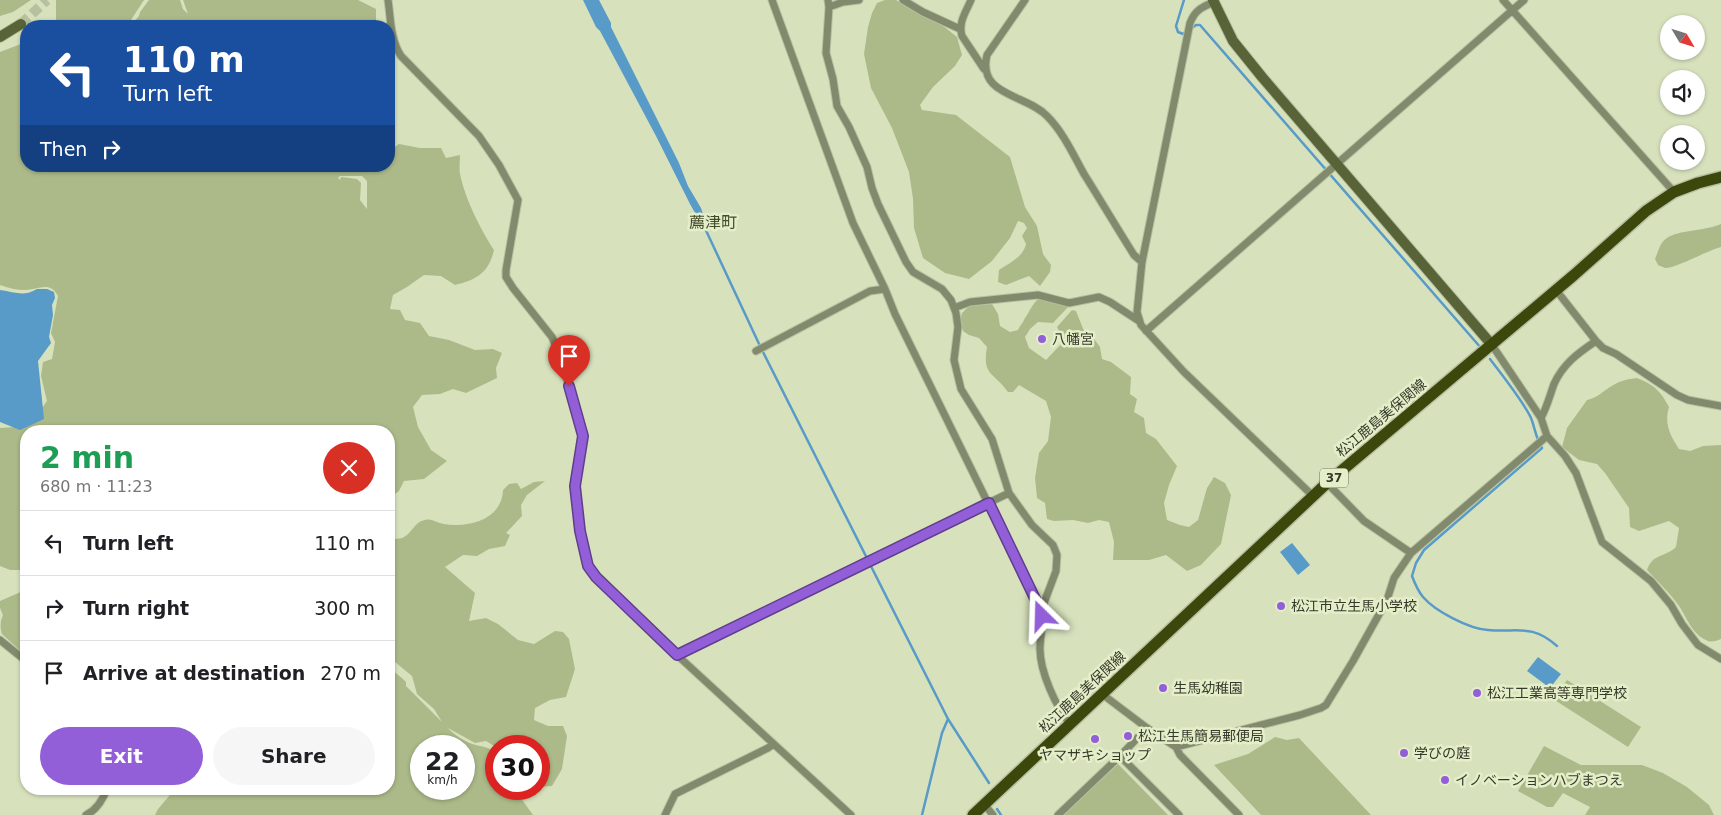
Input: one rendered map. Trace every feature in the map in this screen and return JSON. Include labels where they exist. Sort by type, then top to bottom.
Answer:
[{"type":"main road","name":"松江鹿島美保関線","points":[[972,815],[1313,496],[1492,345],[1646,211],[1674,192],[1721,177]]},
{"type":"street","points":[[388,0],[390,20]]},
{"type":"street","points":[[772,0],[853,223],[895,314],[1041,611],[1040,650],[1042,664],[1047,681],[1070,724]]},
{"type":"street","points":[[859,0],[828,3],[826,53],[833,79],[837,106],[849,127],[867,167],[878,204],[906,262],[913,272],[942,289],[951,300],[958,327],[954,360],[961,389],[992,439],[1009,493],[1032,525],[1053,545],[1057,555],[1056,572],[1041,611]]},
{"type":"street","points":[[903,0],[923,12],[960,29]]},
{"type":"street","points":[[971,0],[960,24],[960,29],[962,36],[989,79],[997,88],[1031,104],[1050,119],[1071,150],[1134,255],[1142,262]]},
{"type":"street","points":[[984,69],[987,55],[1025,0]]},
{"type":"street","points":[[1503,0],[1674,192]]},
{"type":"street","points":[[1146,331],[1524,0]]},
{"type":"street","points":[[1139,321],[1137,304],[1142,262],[1190,23],[1194,13],[1214,1],[1233,41],[1262,77],[1492,345],[1541,418],[1547,436],[1565,456],[1576,473],[1602,542],[1651,581],[1671,605],[1682,624],[1698,645],[1721,659]]},
{"type":"street","points":[[0,37],[20,24]]},
{"type":"street","points":[[395,47],[401,56],[464,119],[485,143],[500,165],[518,200],[506,277],[552,337],[562,358],[583,436],[575,486],[580,531],[588,566],[596,577],[677,655],[851,815]]},
{"type":"street","points":[[756,351],[870,292],[885,289]]},
{"type":"street","points":[[1556,290],[1603,348],[1616,354],[1677,395],[1688,400],[1721,406]]},
{"type":"street","points":[[954,308],[970,302],[1038,295],[1069,302],[1099,297],[1110,302],[1139,321],[1184,372],[1313,496]]},
{"type":"street","points":[[1541,418],[1562,369],[1576,355],[1596,341]]},
{"type":"street","points":[[1176,747],[1300,715],[1326,705],[1354,661],[1386,600],[1394,578],[1412,553],[1547,436]]},
{"type":"street","points":[[1327,484],[1364,521],[1412,553]]},
{"type":"street","points":[[677,655],[1009,493]]},
{"type":"street","points":[[0,640],[20,656]]},
{"type":"street","points":[[1102,694],[1176,747],[1180,755],[1239,815]]},
{"type":"street","points":[[1058,815],[1147,728]]},
{"type":"street","points":[[664,815],[675,794],[774,744]]},
{"type":"street","points":[[1120,756],[1179,815]]},
{"type":"street","points":[[86,815],[92,812],[103,795]]},
{"type":"street","points":[[984,804],[992,815]]},
{"type":"green space","points":[[0,0],[31,0],[13,12],[0,16]]},
{"type":"green space","points":[[56,0],[144,0],[131,20],[56,20]]},
{"type":"green space","points":[[149,0],[180,0],[183,9],[188,14],[183,0],[358,0],[376,9],[376,20],[135,20]]},
{"type":"green space","points":[[885,0],[896,0],[942,25],[957,37],[962,55],[955,66],[933,87],[920,105],[922,110],[956,115],[1010,157],[1025,207],[1037,226],[1043,254],[1051,265],[1050,272],[1040,286],[1029,276],[1006,285],[998,282],[999,270],[1019,256],[1026,244],[1022,236],[1027,228],[1024,223],[1018,221],[1010,238],[992,261],[969,279],[945,273],[923,258],[914,228],[913,199],[909,172],[892,128],[871,88],[864,54],[872,13],[877,3]]},
{"type":"green space","points":[[20,44],[20,172],[395,172],[395,147],[399,144],[420,148],[441,148],[446,158],[460,155],[462,184],[474,214],[494,250],[492,258],[485,270],[475,278],[455,285],[441,276],[424,275],[393,295],[390,309],[400,310],[405,320],[420,323],[429,336],[449,340],[475,350],[493,349],[502,353],[496,368],[497,378],[466,393],[453,389],[440,394],[422,395],[413,407],[418,427],[431,450],[447,461],[424,479],[404,481],[399,491],[395,494],[395,425],[30,425],[47,401],[41,376],[43,362],[52,359],[55,342],[51,333],[58,296],[55,291],[47,287],[22,290],[0,285],[0,52]],"holes":[[[340,176],[362,176],[367,181],[367,209],[360,200],[361,183],[357,179],[341,177],[340,180],[338,178]]]},
{"type":"green space","points":[[1721,224],[1721,247],[1670,267],[1665,268],[1658,265],[1655,259],[1661,245],[1667,238],[1678,233]]},
{"type":"green space","points":[[1038,299],[1067,304],[1069,306],[1053,323],[1038,322],[1030,329],[1025,337],[1029,348],[1046,360],[1064,341],[1057,327],[1072,310],[1076,311],[1084,331],[1092,336],[1100,347],[1102,359],[1111,362],[1131,377],[1130,394],[1137,399],[1134,412],[1144,418],[1146,433],[1156,439],[1177,466],[1164,503],[1167,520],[1189,527],[1198,520],[1207,488],[1214,477],[1225,483],[1231,495],[1221,544],[1201,565],[1187,571],[1166,555],[1149,560],[1113,560],[1114,542],[1109,522],[1099,520],[1088,523],[1073,520],[1054,521],[1047,519],[1045,503],[1037,498],[1035,478],[1039,453],[1048,441],[1051,417],[1046,401],[1019,385],[1013,392],[1008,392],[987,368],[987,347],[979,338],[963,331],[960,321],[962,313],[969,306],[992,304],[998,314],[1000,326],[1010,332],[1018,330]]},
{"type":"green space","points":[[1637,378],[1656,389],[1666,401],[1669,407],[1667,419],[1669,429],[1679,449],[1690,451],[1703,446],[1721,445],[1721,639],[1712,642],[1697,634],[1668,592],[1647,570],[1652,561],[1676,547],[1679,528],[1669,521],[1639,531],[1630,527],[1629,508],[1605,473],[1597,464],[1579,460],[1562,447],[1567,428],[1587,400],[1617,383]]},
{"type":"green space","points":[[20,427],[20,570],[10,570],[0,566],[0,428]]},
{"type":"green space","points":[[545,481],[527,495],[521,505],[522,516],[506,533],[510,535],[505,546],[489,549],[477,556],[463,555],[445,567],[475,593],[469,621],[486,618],[498,624],[518,640],[534,644],[555,631],[563,632],[569,639],[575,669],[566,697],[550,700],[535,708],[534,720],[548,726],[563,726],[567,736],[562,769],[552,786],[550,786],[550,735],[485,735],[485,741],[475,743],[475,735],[461,735],[448,728],[457,735],[410,735],[410,800],[475,800],[475,745],[485,747],[485,800],[522,800],[533,815],[155,815],[170,795],[395,795],[395,673],[406,682],[406,686],[442,722],[434,709],[417,694],[412,676],[395,662],[395,539],[404,537],[418,523],[425,520],[463,525],[482,520],[497,509],[503,490],[509,484],[517,483],[521,489],[534,482]]},
{"type":"green space","points":[[20,592],[20,650],[2,634],[1,620],[3,615],[0,601]]},
{"type":"green space","points":[[1567,680],[1641,727],[1628,747],[1553,699]]},
{"type":"green space","points":[[1275,737],[1287,740],[1299,738],[1371,815],[1261,815],[1214,765],[1248,754]]},
{"type":"green space","points":[[1544,746],[1581,765],[1642,765],[1663,773],[1687,787],[1709,805],[1714,815],[1585,815],[1590,807],[1563,793],[1553,807],[1547,807],[1518,791]]},
{"type":"green space","points":[[1118,764],[1168,815],[1063,815]]},
{"type":"water","points":[[583,0],[599,0],[679,163],[688,186],[701,208],[706,223],[703,227],[600,31],[596,27]]},
{"type":"water","points":[[47,289],[54,292],[55,298],[52,305],[53,315],[49,337],[51,343],[38,361],[44,419],[31,425],[20,425],[20,430],[0,422],[0,290],[15,293],[28,293]]},
{"type":"water","points":[[1292,543],[1310,565],[1298,575],[1280,552]]},
{"type":"water","points":[[1538,657],[1561,674],[1550,688],[1527,671]]},
{"type":"waterway","points":[[1184,0],[1176,26],[1178,32],[1183,34],[1187,31]]},
{"type":"waterway","points":[[1192,28],[1200,25],[1481,348]]},
{"type":"waterway","points":[[703,224],[760,346],[948,719],[942,733],[922,815]]},
{"type":"waterway","points":[[1490,359],[1527,411],[1542,448],[1424,550],[1416,563],[1412,576],[1423,597],[1436,608],[1453,618],[1480,629],[1498,631],[1524,630],[1539,634],[1557,646]]},
{"type":"waterway","points":[[948,719],[989,783]]},
{"type":"waterway","points":[[997,809],[1001,815]]},
{"type":"tunnel","points":[[25,20],[47,0]]},
{"type":"place","name":"八幡宮","points":[[1042,339]]},
{"type":"place","name":"松江市立生馬小学校","points":[[1281,606]]},
{"type":"place","name":"生馬幼稚園","points":[[1163,688]]},
{"type":"place","name":"松江工業高等専門学校","points":[[1477,693]]},
{"type":"place","name":"松江生馬簡易郵便局","points":[[1128,736]]},
{"type":"place","name":"ヤマザキショップ","points":[[1095,739]]},
{"type":"place","name":"学びの庭","points":[[1404,753]]},
{"type":"place","name":"イノベーションハブまつえ","points":[[1445,780]]},
{"type":"district","name":"薦津町","points":[[713,222]]},
{"type":"route","points":[[569,386],[583,436],[575,486],[580,531],[588,566],[596,577],[677,655],[989,503],[1042,616]]}]
